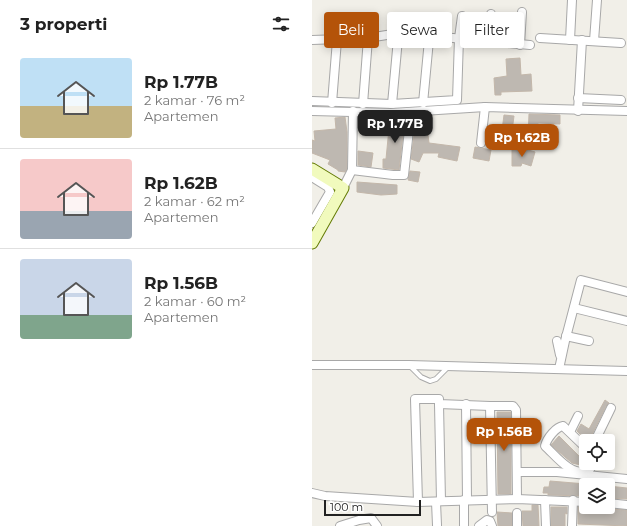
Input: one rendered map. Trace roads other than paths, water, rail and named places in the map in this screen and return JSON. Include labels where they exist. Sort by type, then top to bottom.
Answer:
[{"type":"street","points":[[570,40],[572,0]]},
{"type":"street","points":[[594,41],[597,0]]},
{"type":"street","points":[[312,101],[332,103],[392,104],[457,100],[460,31]]},
{"type":"street","points":[[452,37],[459,38]]},
{"type":"street","points":[[540,38],[621,43]]},
{"type":"street","points":[[312,40],[324,40]]},
{"type":"street","points":[[578,110],[582,40]]},
{"type":"street","points":[[524,44],[530,45]]},
{"type":"street","points":[[332,103],[336,48]]},
{"type":"street","points":[[363,104],[367,48]]},
{"type":"street","points":[[392,104],[398,48]]},
{"type":"street","points":[[423,103],[428,48]]},
{"type":"street","points":[[578,98],[620,100]]},
{"type":"street","points":[[481,143],[485,106]]},
{"type":"street","points":[[312,111],[391,113],[485,106],[627,112]]},
{"type":"street","points":[[312,243],[352,170],[353,111]]},
{"type":"street","points":[[352,170],[404,175],[411,112]]},
{"type":"street","points":[[312,169],[343,188]]},
{"type":"street","points":[[312,177],[328,187],[330,192],[312,223]]},
{"type":"street","points":[[559,369],[560,357],[581,280],[627,292]]},
{"type":"street","points":[[574,308],[627,321]]},
{"type":"street","points":[[566,336],[589,341]]},
{"type":"street","points":[[557,341],[560,357]]},
{"type":"street","points":[[312,364],[627,371]]},
{"type":"street","points":[[418,502],[415,399],[439,399],[437,525]]},
{"type":"street","points":[[439,404],[515,407],[518,472],[517,499]]},
{"type":"street","points":[[464,525],[466,404]]},
{"type":"street","points":[[490,406],[492,512]]},
{"type":"street","points":[[598,434],[611,408]]},
{"type":"street","points":[[570,432],[578,416]]},
{"type":"street","points":[[579,441],[563,426],[551,435],[545,446],[573,471],[586,473]]},
{"type":"street","points":[[518,472],[586,473],[627,479]]},
{"type":"street","points":[[312,493],[325,496],[418,502],[517,499],[579,501]]},
{"type":"street","points":[[545,500],[546,526]]},
{"type":"street","points":[[573,500],[572,526],[575,526]]},
{"type":"street","points":[[615,504],[627,505]]},
{"type":"street","points":[[517,513],[517,526]]},
{"type":"street","points":[[340,526],[366,518],[371,518],[377,526]]},
{"type":"street","points":[[479,526],[487,520],[490,521],[492,526]]},
{"type":"lane","points":[[409,365],[421,377],[430,381],[436,379],[448,366]]}]
